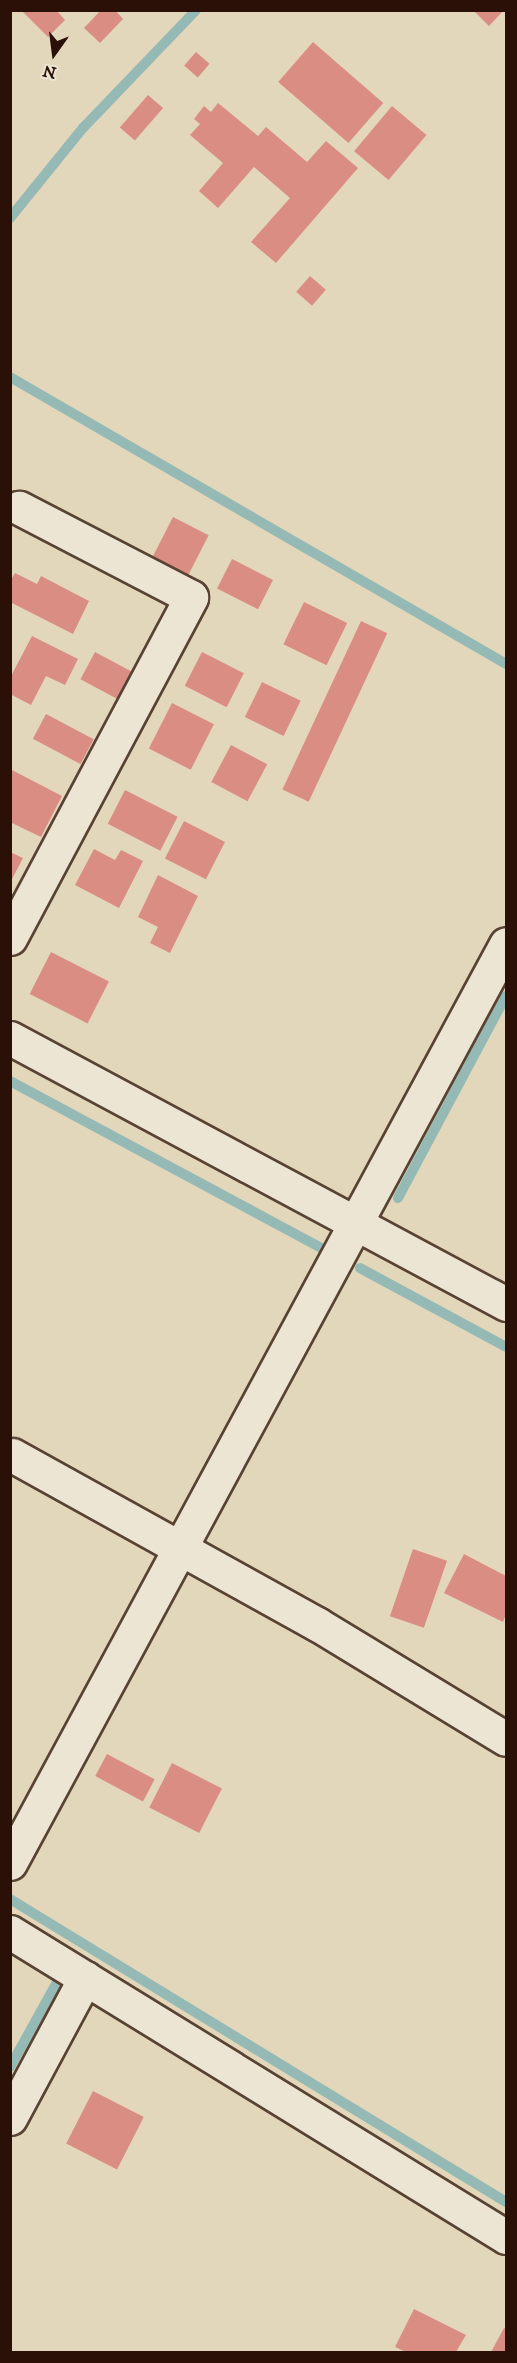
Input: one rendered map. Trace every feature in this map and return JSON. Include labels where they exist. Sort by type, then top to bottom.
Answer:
[{"type":"street","points":[[10,938],[191,597],[19,508]]},
{"type":"street","points":[[10,1863],[507,944]]},
{"type":"street","points":[[10,1038],[507,1304]]},
{"type":"street","points":[[12,1455],[179,1550],[317,1624],[507,1739]]},
{"type":"street","points":[[10,1932],[507,2237]]},
{"type":"street","points":[[10,2118],[85,1978]]},
{"type":"building","points":[[21,10],[56,10],[65,20],[48,37]]},
{"type":"building","points":[[101,10],[115,10],[123,19],[100,43],[84,28]]},
{"type":"building","points":[[473,10],[504,10],[489,26]]},
{"type":"building","points":[[313,42],[383,103],[348,143],[278,82]]},
{"type":"building","points":[[196,52],[210,64],[198,77],[184,66]]},
{"type":"building","points":[[148,95],[163,108],[135,141],[120,127]]},
{"type":"building","points":[[218,103],[258,136],[266,127],[307,162],[326,141],[358,168],[276,263],[251,242],[290,198],[254,167],[218,208],[199,191],[223,163],[190,135],[200,124],[194,119],[204,106],[211,112]]},
{"type":"building","points":[[392,106],[426,135],[389,180],[354,151]]},
{"type":"building","points":[[310,276],[326,290],[312,306],[296,292]]},
{"type":"building","points":[[173,517],[209,535],[188,575],[153,557]]},
{"type":"building","points":[[232,559],[273,580],[258,609],[217,588]]},
{"type":"building","points":[[15,573],[37,584],[41,576],[89,601],[73,634],[10,602],[10,581]]},
{"type":"building","points":[[304,602],[347,623],[327,665],[283,644]]},
{"type":"building","points":[[361,621],[387,633],[309,802],[282,790]]},
{"type":"building","points":[[32,636],[78,659],[65,685],[46,676],[31,705],[10,694],[10,678]]},
{"type":"building","points":[[95,652],[133,672],[118,700],[80,679]]},
{"type":"building","points":[[202,652],[244,673],[227,707],[185,686]]},
{"type":"building","points":[[262,682],[301,701],[284,736],[245,717]]},
{"type":"building","points":[[172,703],[214,724],[191,770],[149,748]]},
{"type":"building","points":[[46,714],[94,739],[81,764],[33,739]]},
{"type":"building","points":[[231,745],[267,764],[247,801],[211,782]]},
{"type":"building","points":[[10,769],[62,796],[41,837],[10,822]]},
{"type":"building","points":[[125,790],[178,817],[160,851],[108,824]]},
{"type":"building","points":[[184,821],[225,842],[206,879],[165,858]]},
{"type":"building","points":[[94,849],[115,860],[121,850],[143,861],[119,908],[75,885]]},
{"type":"building","points":[[10,852],[23,858],[10,883]]},
{"type":"building","points":[[158,875],[198,896],[170,953],[150,943],[158,927],[138,917]]},
{"type":"building","points":[[51,952],[109,982],[88,1023],[30,994]]},
{"type":"building","points":[[413,1549],[447,1561],[424,1628],[390,1616]]},
{"type":"building","points":[[464,1554],[506,1576],[506,1614],[503,1622],[444,1593]]},
{"type":"building","points":[[107,1754],[155,1779],[143,1801],[95,1776]]},
{"type":"building","points":[[172,1763],[222,1788],[199,1833],[149,1808]]},
{"type":"building","points":[[93,2091],[144,2117],[117,2169],[66,2144]]},
{"type":"building","points":[[414,2309],[466,2335],[456,2352],[406,2352],[395,2347]]},
{"type":"building","points":[[504,2328],[506,2329],[506,2352],[491,2352]]},
{"type":"waterway","points":[[10,218],[83,128],[196,10]]},
{"type":"waterway","points":[[10,377],[506,664]]},
{"type":"waterway","points":[[398,1198],[506,996]]},
{"type":"waterway","points":[[10,1081],[322,1248]]},
{"type":"waterway","points":[[360,1268],[506,1347]]},
{"type":"waterway","points":[[10,1899],[506,2202]]},
{"type":"waterway","points":[[10,2067],[56,1984]]}]
